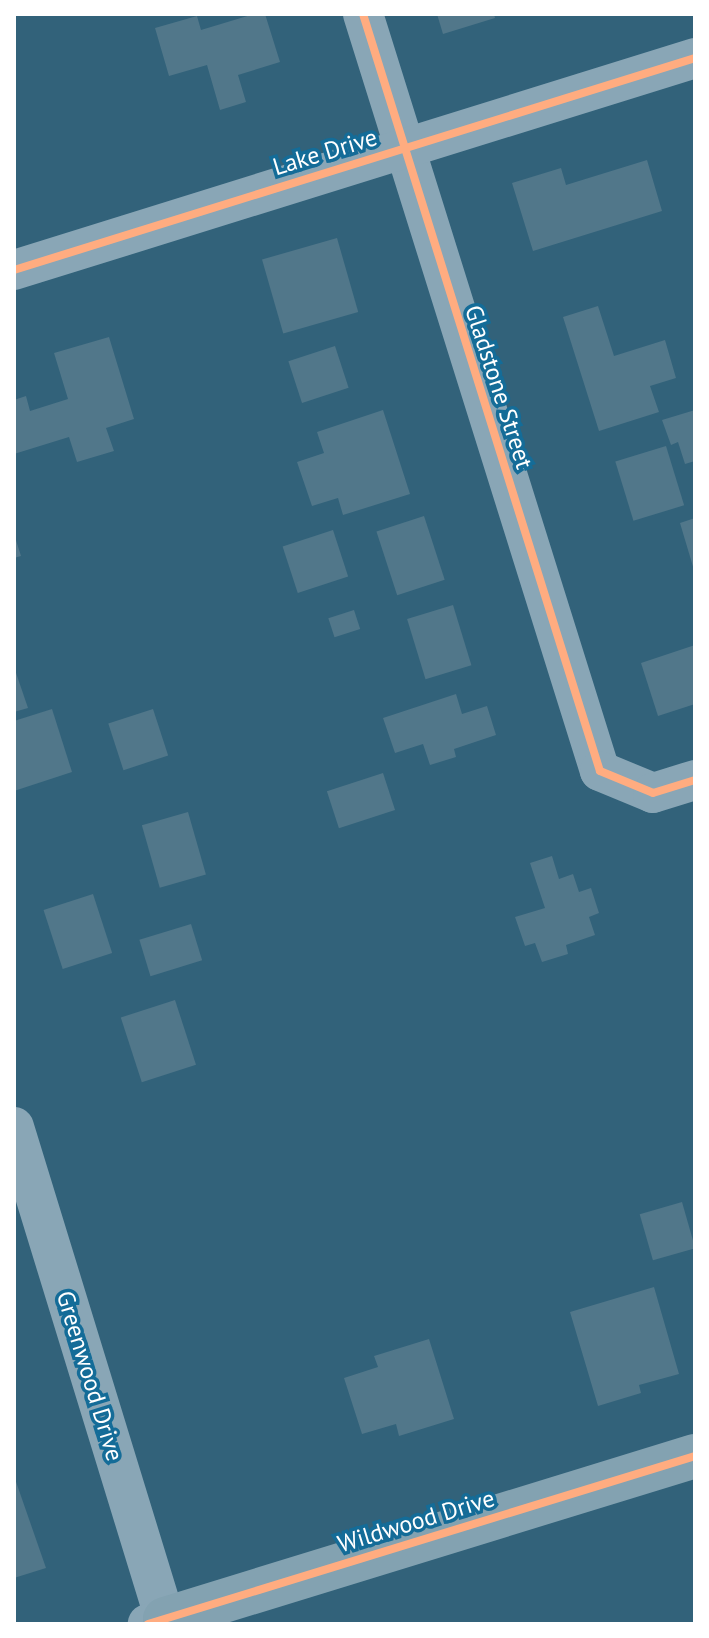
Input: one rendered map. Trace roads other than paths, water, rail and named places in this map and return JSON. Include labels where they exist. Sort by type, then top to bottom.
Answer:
[{"type":"street","name":"Gladstone Street","points":[[363,14],[600,771],[653,793],[695,780]]},
{"type":"street","name":"Lake Drive","points":[[14,270],[695,58]]},
{"type":"street","name":"Greenwood Drive","points":[[14,1127],[160,1622]]},
{"type":"street","name":"Wildwood Drive","points":[[160,1622],[695,1456]]}]
